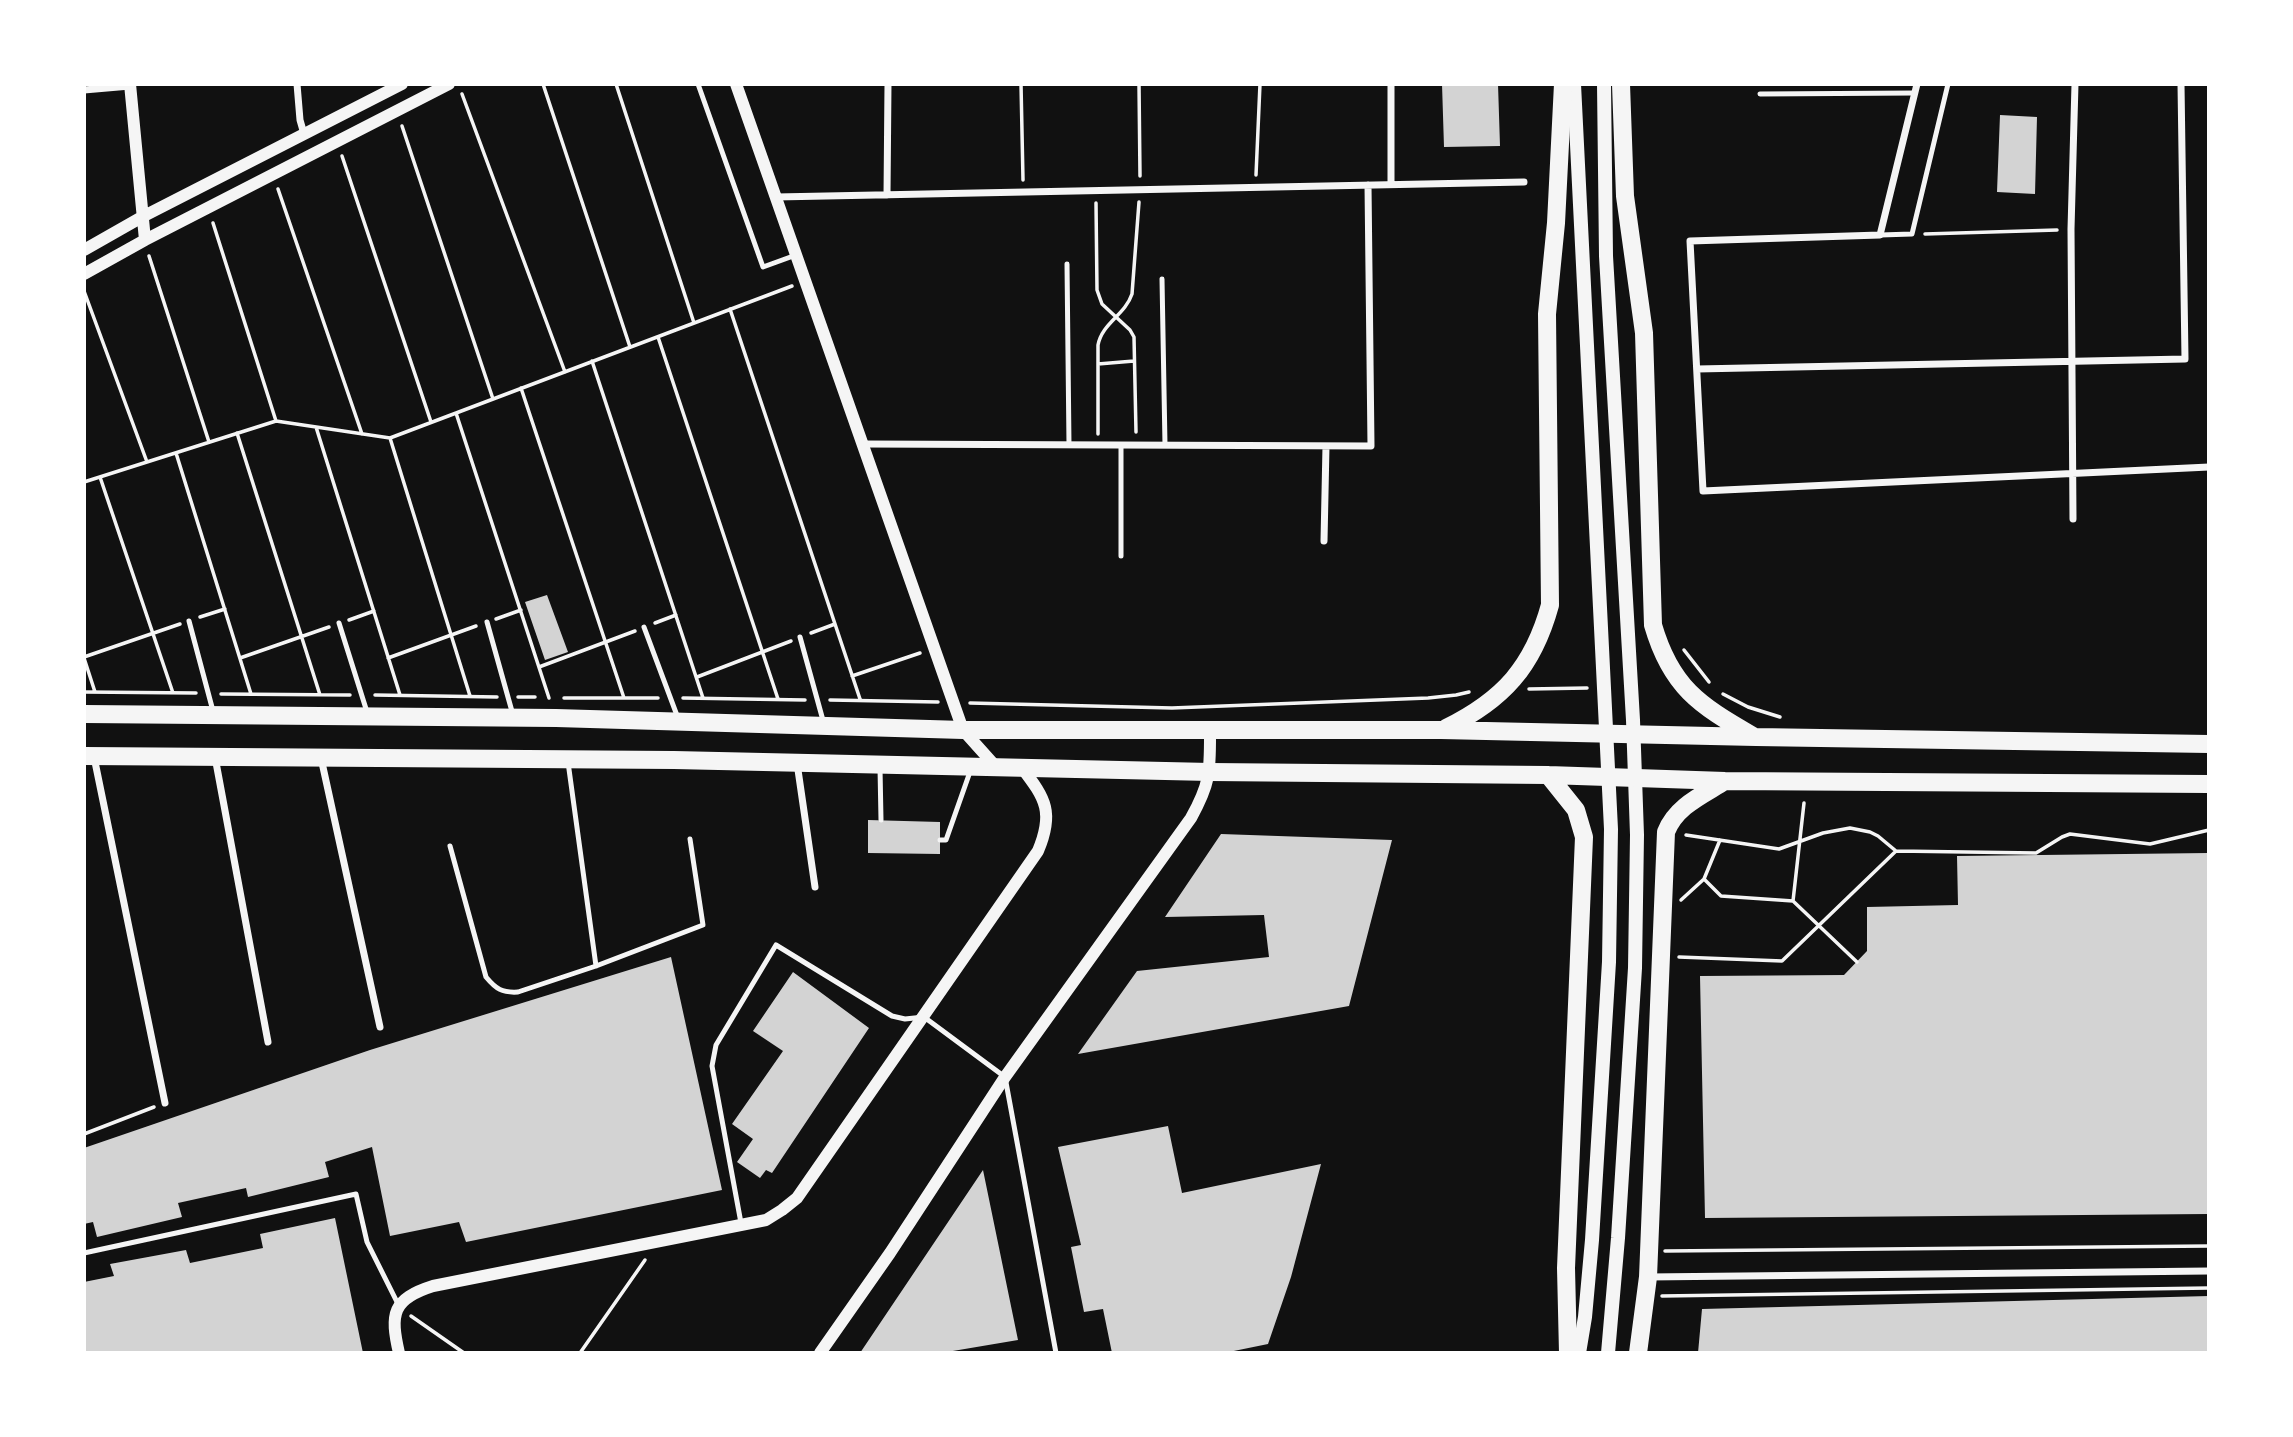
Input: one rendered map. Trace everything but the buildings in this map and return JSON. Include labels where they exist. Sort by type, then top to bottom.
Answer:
[{"type":"main road","points":[[1441,730],[1474,714],[1505,689],[1536,645],[1550,605],[1547,314],[1556,223],[1563,84]]},
{"type":"main road","points":[[1574,84],[1611,829],[1609,962],[1592,1240],[1579,1353]]},
{"type":"main road","points":[[1604,84],[1606,256],[1633,720],[1637,835],[1635,968],[1608,1353]]},
{"type":"main road","points":[[1621,84],[1625,196],[1644,332],[1653,625],[1667,665],[1684,687],[1707,708],[1756,737]]},
{"type":"main road","points":[[84,713],[679,721],[964,730],[1441,730],[2209,744]]},
{"type":"main road","points":[[89,756],[568,759],[1210,772],[1548,775],[1725,781],[2209,784]]},
{"type":"main road","points":[[1548,775],[1576,810],[1584,836],[1566,1268],[1568,1353]]},
{"type":"main road","points":[[1638,1353],[1648,1277],[1666,832],[1674,816],[1685,806],[1725,781]]},
{"type":"street","points":[[297,84],[304,134]]},
{"type":"street","points":[[84,250],[142,216],[402,84]]},
{"type":"street","points":[[84,274],[449,84]]},
{"type":"street","points":[[736,84],[964,730],[997,768]]},
{"type":"street","points":[[887,195],[888,84]]},
{"type":"street","points":[[1391,84],[1391,184]]},
{"type":"street","points":[[2073,519],[2070,361],[2075,84]]},
{"type":"street","points":[[1698,369],[2185,359],[2181,84]]},
{"type":"street","points":[[84,90],[130,85],[145,240]]},
{"type":"street","points":[[1916,88],[1880,235],[1690,241],[1703,491],[2209,467]]},
{"type":"street","points":[[776,197],[1524,182]]},
{"type":"street","points":[[863,444],[1371,446],[1368,185]]},
{"type":"street","points":[[1324,541],[1326,446]]},
{"type":"street","points":[[820,1353],[890,1253],[1005,1077],[1191,818],[1204,795],[1210,772],[1210,730]]},
{"type":"street","points":[[89,756],[165,1103]]},
{"type":"street","points":[[215,757],[268,1042]]},
{"type":"street","points":[[321,758],[380,1027]]},
{"type":"street","points":[[797,763],[815,887]]},
{"type":"street","points":[[399,1353],[393,1327],[399,1307],[416,1292],[433,1286],[766,1220],[797,1198],[1038,851],[1045,833],[1045,801],[1022,768]]},
{"type":"street","points":[[1648,1277],[2209,1271]]},
{"type":"lane","points":[[698,84],[763,267],[796,255]]},
{"type":"lane","points":[[1880,235],[1912,234],[1948,84]]},
{"type":"lane","points":[[1760,94],[1916,88]]},
{"type":"lane","points":[[1067,264],[1069,445]]},
{"type":"lane","points":[[1162,279],[1165,445]]},
{"type":"lane","points":[[1121,445],[1121,556]]},
{"type":"lane","points":[[189,621],[213,714]]},
{"type":"lane","points":[[487,622],[514,718]]},
{"type":"lane","points":[[339,623],[368,715]]},
{"type":"lane","points":[[644,627],[679,721]]},
{"type":"lane","points":[[800,637],[825,727]]},
{"type":"lane","points":[[568,759],[596,966]]},
{"type":"lane","points":[[880,765],[881,820]]},
{"type":"lane","points":[[940,840],[946,839],[972,767]]},
{"type":"lane","points":[[450,846],[486,977],[495,988],[506,993],[518,992],[596,966],[703,925],[690,839]]},
{"type":"lane","points":[[741,1226],[712,1066],[716,1045],[776,946],[892,1016],[905,1019],[924,1017],[1005,1077],[1056,1353]]},
{"type":"lane","points":[[84,1252],[356,1195],[367,1242],[399,1307]]},
{"type":"path","points":[[542,84],[630,348]]},
{"type":"path","points":[[616,84],[694,323]]},
{"type":"path","points":[[1021,84],[1023,192]]},
{"type":"path","points":[[1098,445],[1100,335],[1129,302],[1132,294],[1140,190],[1139,84]]},
{"type":"path","points":[[1255,187],[1260,84]]},
{"type":"path","points":[[462,94],[565,372]]},
{"type":"path","points":[[402,126],[493,399]]},
{"type":"path","points":[[342,156],[432,422]]},
{"type":"path","points":[[278,189],[362,434]]},
{"type":"path","points":[[1096,191],[1097,290],[1102,304],[1134,337],[1136,445]]},
{"type":"path","points":[[213,223],[276,421]]},
{"type":"path","points":[[1912,234],[2071,229]]},
{"type":"path","points":[[145,240],[209,442]]},
{"type":"path","points":[[84,482],[276,421],[390,438],[805,281]]},
{"type":"path","points":[[84,291],[147,462]]},
{"type":"path","points":[[730,309],[860,700]]},
{"type":"path","points":[[658,337],[778,699]]},
{"type":"path","points":[[1098,364],[1134,361]]},
{"type":"path","points":[[592,362],[703,698]]},
{"type":"path","points":[[522,388],[624,698]]},
{"type":"path","points":[[456,413],[549,698]]},
{"type":"path","points":[[316,427],[400,695]]},
{"type":"path","points":[[237,433],[320,695]]},
{"type":"path","points":[[390,438],[470,696]]},
{"type":"path","points":[[176,453],[251,694]]},
{"type":"path","points":[[100,477],[173,693]]},
{"type":"path","points":[[95,692],[84,658],[225,609]]},
{"type":"path","points":[[388,658],[521,610]]},
{"type":"path","points":[[240,658],[374,611]]},
{"type":"path","points":[[539,667],[676,615]]},
{"type":"path","points":[[696,677],[835,624]]},
{"type":"path","points":[[852,676],[934,648]]},
{"type":"path","points":[[918,701],[1172,708],[1428,698],[1478,689],[1505,689]]},
{"type":"path","points":[[1793,901],[1804,803]]},
{"type":"path","points":[[1685,835],[1773,849],[1787,848],[1823,833],[1850,828],[1878,836],[1896,851],[2036,853],[2070,835],[2139,844],[2161,842],[2209,830]]},
{"type":"path","points":[[1676,904],[1704,879],[1720,840]]},
{"type":"path","points":[[1673,957],[1782,961],[1896,851]]},
{"type":"path","points":[[1704,879],[1721,896],[1793,901],[1857,962]]},
{"type":"path","points":[[84,1133],[165,1103]]},
{"type":"path","points":[[580,1353],[658,1242]]},
{"type":"path","points":[[1663,1251],[2209,1246]]},
{"type":"path","points":[[1659,1296],[2209,1289]]},
{"type":"path","points":[[399,1307],[464,1353]]}]
